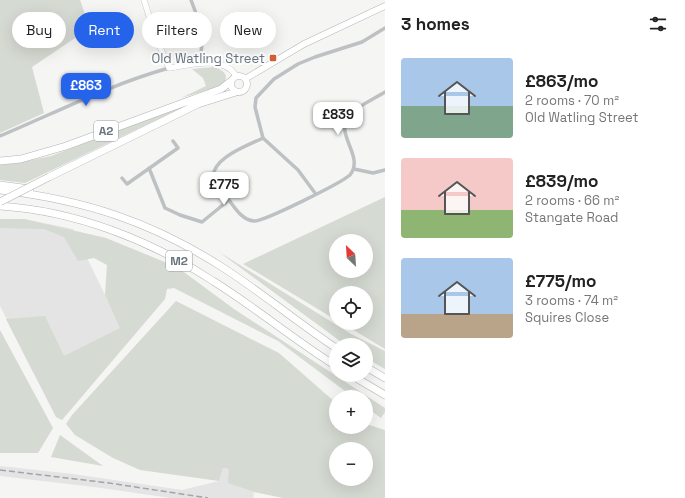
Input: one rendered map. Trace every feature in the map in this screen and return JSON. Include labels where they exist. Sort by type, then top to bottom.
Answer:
[{"type":"highway","name":"A2","points":[[0,161],[21,159],[66,146],[221,89],[230,82]]},
{"type":"highway","name":"A2","points":[[0,202],[194,106],[236,92]]},
{"type":"highway","name":"M2","points":[[0,185],[43,191],[54,197]]},
{"type":"highway","name":"M2","points":[[0,190],[54,197],[94,207],[127,218],[182,243],[223,267],[329,343]]},
{"type":"highway","name":"M2","points":[[0,206],[67,217],[102,227],[146,244],[186,264],[214,281],[329,361]]},
{"type":"highway","points":[[373,371],[385,378]]},
{"type":"highway","points":[[364,382],[385,395]]},
{"type":"main road","points":[[245,79],[304,44],[385,6]]},
{"type":"main road","points":[[236,76],[242,76],[247,84],[246,88],[242,92],[236,92],[231,87],[230,82],[236,76]]},
{"type":"street","points":[[144,0],[156,38],[169,68]]},
{"type":"street","points":[[191,0],[203,32],[200,64]]},
{"type":"street","points":[[315,194],[298,170],[263,138],[255,100],[259,93],[274,78],[304,61],[362,42],[385,28]]},
{"type":"street","points":[[0,136],[81,100],[169,68],[200,64],[226,66],[233,71],[236,76]]},
{"type":"street","points":[[263,138],[223,159],[215,167],[213,175],[215,182],[244,218],[256,221],[346,178],[354,168],[354,159],[345,130],[346,121],[353,112],[385,92]]},
{"type":"street","points":[[122,178],[127,184],[178,148],[173,142]]},
{"type":"street","points":[[149,168],[164,206],[180,215],[202,222],[229,200]]},
{"type":"street","points":[[354,168],[373,173],[385,170]]},
{"type":"shaded area","points":[[0,0],[80,0],[84,12],[74,12],[74,39],[66,44],[66,12],[12,12],[12,48],[60,48],[32,67],[44,113],[0,133]]},
{"type":"shaded area","points":[[214,67],[222,70],[225,74],[225,83],[218,87],[181,98],[206,86],[203,78],[192,69]]},
{"type":"shaded area","points":[[198,100],[25,183],[0,180],[0,165],[51,156]]},
{"type":"shaded area","points":[[385,197],[385,349],[373,342],[373,338],[367,338],[354,330],[373,330],[373,286],[329,286],[329,316],[243,264]]},
{"type":"shaded area","points":[[0,219],[24,219],[106,238],[177,267],[234,309],[329,371],[329,379],[278,341],[174,288],[167,289],[165,299],[62,420],[56,417],[6,319],[45,316],[64,356],[120,328],[105,295],[107,265],[94,258],[78,261],[64,237],[44,229],[0,228]]},
{"type":"shaded area","points":[[24,219],[73,229],[121,328],[33,372],[0,306],[0,225]]},
{"type":"shaded area","points":[[219,252],[329,320],[329,330],[345,330],[359,338],[336,338]]},
{"type":"shaded area","points":[[176,301],[279,353],[329,397],[329,434],[373,434],[373,426],[385,430],[385,498],[283,498],[254,492],[228,483],[229,469],[223,468],[219,481],[140,470],[113,458],[75,435],[66,424],[72,415]]},
{"type":"shaded area","points":[[0,330],[53,428],[38,453],[0,453]]},
{"type":"shaded area","points":[[373,345],[385,351],[385,369],[373,362]]},
{"type":"shaded area","points":[[333,382],[345,382],[358,390],[344,390]]},
{"type":"shaded area","points":[[373,400],[385,408],[385,412],[381,418],[373,412]]},
{"type":"shaded area","points":[[60,435],[103,466],[51,457]]},
{"type":"shaded area","points":[[0,466],[73,474],[182,490],[219,481],[223,468],[229,469],[229,483],[254,492],[253,498],[171,498],[0,476]]},
{"type":"railway","points":[[0,470],[109,483],[208,498]]},
{"type":"place","name":"Old Watling Street","points":[[273,58]]}]
